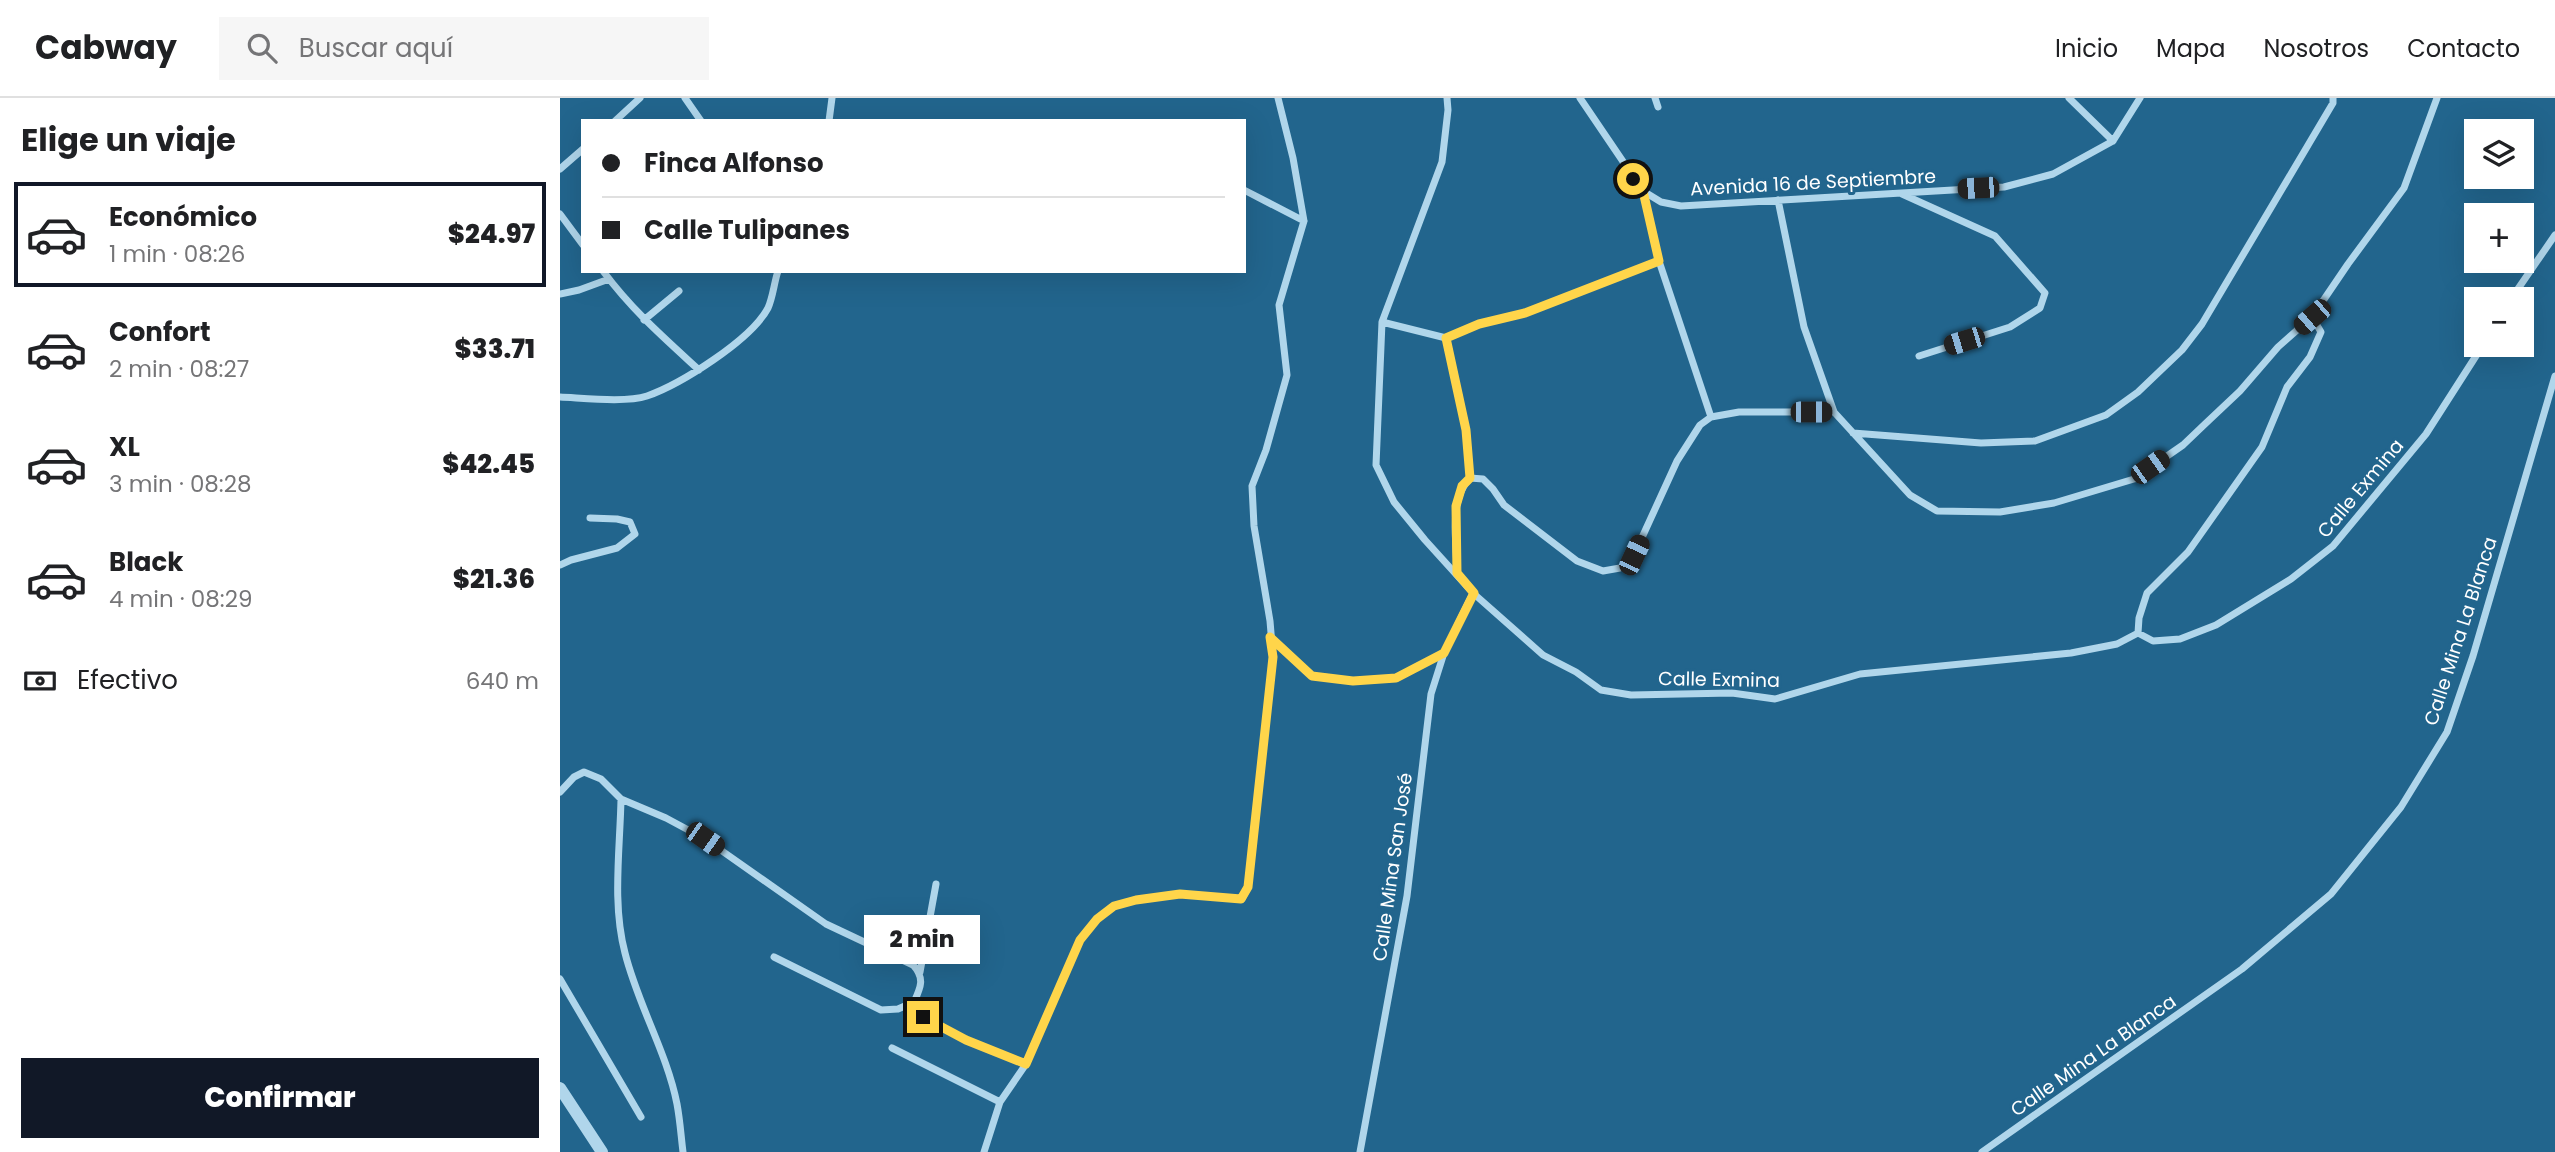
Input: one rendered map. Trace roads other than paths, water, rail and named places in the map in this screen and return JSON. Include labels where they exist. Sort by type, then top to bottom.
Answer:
[{"type":"street","points":[[617,119],[640,98]]},
{"type":"street","points":[[685,98],[700,119]]},
{"type":"street","points":[[829,119],[832,98]]},
{"type":"street","points":[[984,1152],[1000,1102],[1026,1064],[1080,940],[1097,919],[1114,906],[1136,900],[1180,894],[1241,899],[1248,887],[1273,657],[1270,621],[1254,527],[1252,486],[1266,450],[1287,375],[1279,306],[1304,221],[1278,98]]},
{"type":"street","name":"Calle Exmina","points":[[1447,98],[1448,110],[1441,162],[1382,322],[1377,465],[1394,502],[1474,593],[1543,655],[1576,672],[1601,690],[1631,695],[1731,693],[1775,699],[1860,674],[2071,653],[2117,644],[2138,633],[2153,641],[2180,639],[2216,625],[2291,579],[2333,546],[2426,434],[2475,357]]},
{"type":"street","points":[[1580,98],[1643,191],[1659,261],[1711,417]]},
{"type":"street","points":[[1655,98],[1658,107]]},
{"type":"street","points":[[2069,98],[2113,141],[2140,98]]},
{"type":"street","points":[[1853,433],[1981,443],[2035,441],[2106,415],[2156,375],[2182,350],[2202,324],[2333,103],[2333,98]]},
{"type":"street","points":[[1778,200],[1804,327],[1834,412],[1910,495],[1937,511],[2000,512],[2054,503],[2134,479],[2183,445],[2240,391],[2278,347],[2312,317],[2404,188],[2437,98]]},
{"type":"street","name":"Avenida 16 de Septiembre","points":[[1643,191],[1661,202],[1681,206],[2004,187],[2053,174],[2113,141]]},
{"type":"street","points":[[560,169],[581,151]]},
{"type":"street","points":[[1246,191],[1304,221]]},
{"type":"street","points":[[1899,193],[1995,236],[2045,293],[2040,308],[2010,327],[1919,356]]},
{"type":"street","points":[[560,214],[581,242]]},
{"type":"street","points":[[2519,287],[2555,236]]},
{"type":"street","points":[[1382,322],[1446,338],[1479,324],[1525,313],[1659,261]]},
{"type":"street","points":[[604,273],[623,299],[643,320],[699,370]]},
{"type":"street","points":[[560,397],[645,397],[699,370],[750,332],[768,307],[777,273]]},
{"type":"street","points":[[560,294],[609,279]]},
{"type":"street","points":[[643,320],[679,290]]},
{"type":"street","points":[[2138,633],[2138,618],[2147,593],[2188,552],[2262,447],[2287,387],[2310,357],[2320,332],[2312,317]]},
{"type":"street","points":[[1446,338],[1466,430],[1470,478]]},
{"type":"street","name":"Calle Mina La Blanca","points":[[1982,1152],[2242,969],[2331,894],[2401,807],[2447,732],[2473,656],[2555,376]]},
{"type":"street","points":[[1457,573],[1456,506],[1462,486],[1470,478],[1483,479],[1504,505],[1577,561],[1603,571],[1620,568],[1634,555],[1677,461],[1700,425],[1711,417],[1739,412],[1834,412]]},
{"type":"street","points":[[560,565],[617,548],[635,534],[630,522],[590,518]]},
{"type":"street","name":"Calle Mina San José","points":[[1360,1152],[1407,896],[1431,694],[1444,653],[1474,593]]},
{"type":"street","points":[[1270,637],[1312,676],[1353,681],[1396,678],[1444,653]]},
{"type":"street","points":[[560,792],[574,777],[584,772],[601,779],[621,800],[666,818],[705,839],[826,924],[903,959],[920,972]]},
{"type":"street","points":[[621,800],[617,903],[625,952],[642,1009],[677,1104],[683,1152]]},
{"type":"street","points":[[774,957],[881,1010],[898,1009],[914,1002],[922,985],[920,972],[936,884]]},
{"type":"street","points":[[560,979],[642,1117]]},
{"type":"street","points":[[914,1002],[923,1017],[966,1040],[1026,1064]]},
{"type":"street","points":[[892,1048],[1000,1102]]},
{"type":"street","points":[[560,1088],[602,1152]]}]
